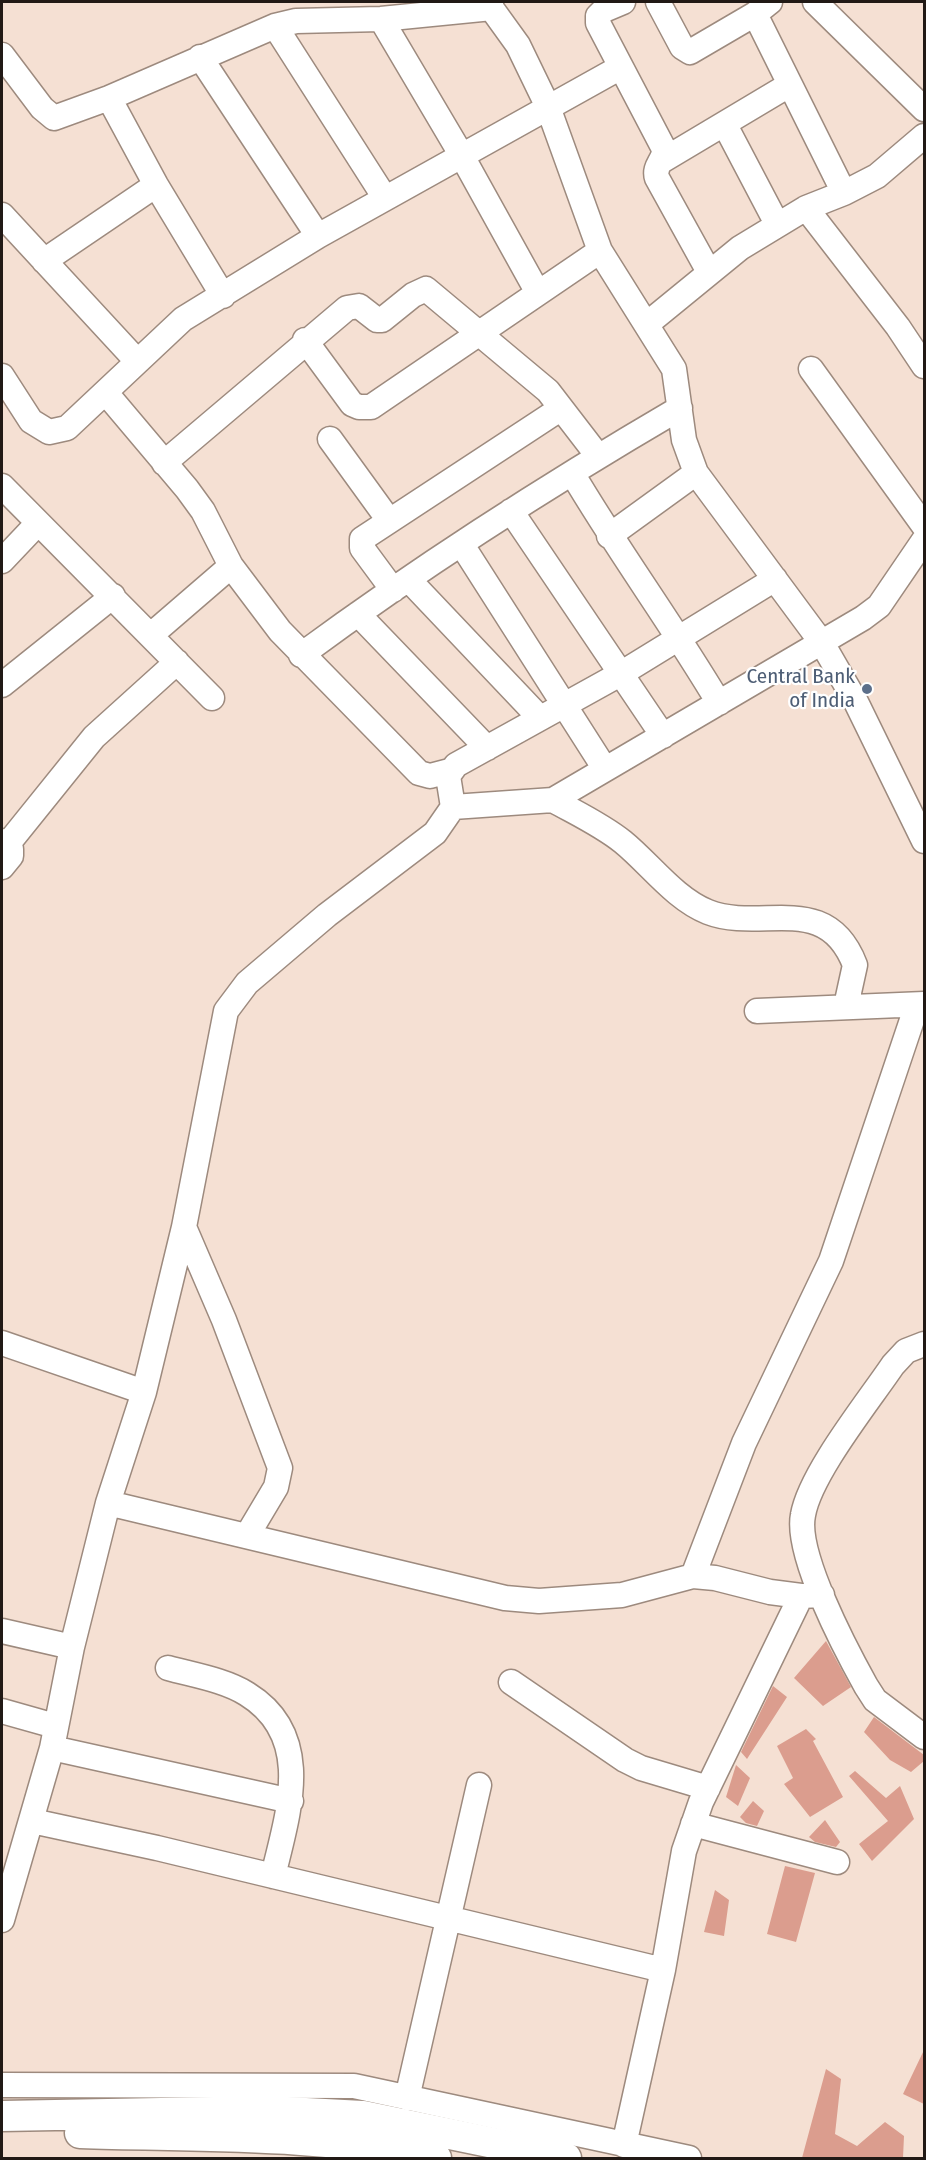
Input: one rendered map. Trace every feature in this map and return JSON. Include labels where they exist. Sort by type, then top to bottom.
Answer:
[{"type":"main road","points":[[2,2115],[267,2111],[363,2116],[566,2158]]},
{"type":"main road","points":[[2,2133],[304,2140],[392,2149],[436,2158]]},
{"type":"street","points":[[623,2],[604,10],[597,19],[660,141],[664,153],[656,169],[657,178],[709,272]]},
{"type":"street","points":[[658,2],[682,47],[690,52],[763,8],[789,86],[844,193]]},
{"type":"street","points":[[815,2],[924,109]]},
{"type":"street","points":[[2,56],[10,83],[48,116],[54,118],[109,98],[275,26],[306,20],[381,19],[490,5],[518,45],[548,106],[600,251],[674,369],[684,440],[696,473],[822,643],[918,809],[924,841]]},
{"type":"street","points":[[381,19],[462,156],[538,293]]},
{"type":"street","points":[[275,26],[385,198]]},
{"type":"street","points":[[200,57],[318,236]]},
{"type":"street","points":[[2,375],[31,421],[49,432],[67,428],[183,319],[318,236],[621,67]]},
{"type":"street","points":[[660,162],[789,86]]},
{"type":"street","points":[[109,98],[156,185],[223,296]]},
{"type":"street","points":[[725,125],[777,224]]},
{"type":"street","points":[[647,324],[709,272],[777,224],[807,208],[844,193],[882,172],[924,136]]},
{"type":"street","points":[[44,261],[156,185]]},
{"type":"street","points":[[807,208],[898,327],[924,366]]},
{"type":"street","points":[[2,214],[137,361]]},
{"type":"street","points":[[305,340],[348,400],[359,407],[371,408],[600,251]]},
{"type":"street","points":[[164,463],[305,340],[347,308],[358,306],[377,320],[382,320],[413,295],[426,289],[477,334],[540,382],[598,456]]},
{"type":"street","points":[[811,369],[924,526]]},
{"type":"street","points":[[106,393],[203,511],[231,566],[301,655],[418,773],[430,776],[449,771],[539,717],[622,673],[775,579]]},
{"type":"street","points":[[539,717],[360,543],[365,536],[388,519],[560,408]]},
{"type":"street","points":[[301,655],[357,614],[512,511],[598,456],[680,408]]},
{"type":"street","points":[[330,439],[388,519]]},
{"type":"street","points":[[572,473],[609,536],[680,638],[719,703]]},
{"type":"street","points":[[609,536],[696,473]]},
{"type":"street","points":[[2,486],[213,699]]},
{"type":"street","points":[[512,511],[663,736]]},
{"type":"street","points":[[2,561],[38,523]]},
{"type":"street","points":[[453,807],[553,800],[822,643],[879,606],[924,540]]},
{"type":"street","points":[[462,545],[605,770]]},
{"type":"street","points":[[151,634],[231,566]]},
{"type":"street","points":[[2,685],[112,596]]},
{"type":"street","points":[[357,614],[487,748]]},
{"type":"street","points":[[3,851],[94,737],[177,662]]},
{"type":"street","points":[[3,1911],[32,1821],[108,1503],[144,1392],[184,1227],[226,1011],[247,983],[327,915],[435,833],[453,807],[449,771]]},
{"type":"street","points":[[553,800],[621,841],[685,898],[709,912],[814,921],[834,933],[851,955],[855,965],[846,1006]]},
{"type":"street","points":[[693,1576],[744,1443],[831,1261],[921,1004],[757,1011]]},
{"type":"street","points":[[184,1227],[224,1320],[280,1468],[276,1487],[248,1534]]},
{"type":"street","points":[[2,1343],[144,1392]]},
{"type":"street","points":[[924,1344],[906,1351],[892,1365],[813,1485],[802,1516],[811,1595],[875,1700],[924,1737]]},
{"type":"street","points":[[108,1503],[248,1534],[505,1598],[539,1601],[622,1595],[693,1576],[715,1578],[770,1592],[811,1595]]},
{"type":"street","points":[[624,2145],[663,1970],[684,1851],[693,1824],[708,1788],[811,1595]]},
{"type":"street","points":[[2,1631],[72,1647]]},
{"type":"street","points":[[168,1668],[246,1693],[264,1707],[281,1728],[292,1772],[291,1801],[273,1876]]},
{"type":"street","points":[[511,1682],[625,1760],[708,1788]]},
{"type":"street","points":[[2,1711],[53,1737],[291,1801]]},
{"type":"street","points":[[407,2098],[479,1785]]},
{"type":"street","points":[[32,1821],[273,1876],[663,1970]]},
{"type":"street","points":[[693,1824],[837,1862]]},
{"type":"street","points":[[2,2085],[354,2086],[689,2158]]},
{"type":"building","points":[[826,1641],[851,1687],[823,1706],[794,1678]]},
{"type":"building","points":[[773,1686],[787,1697],[747,1759],[741,1752]]},
{"type":"building","points":[[874,1717],[924,1755],[924,1761],[911,1772],[890,1760],[864,1732]]},
{"type":"building","points":[[806,1729],[816,1739],[813,1741],[843,1797],[810,1817],[784,1784],[793,1778],[777,1746]]},
{"type":"building","points":[[736,1765],[750,1778],[738,1806],[726,1797]]},
{"type":"building","points":[[855,1771],[886,1798],[900,1786],[914,1819],[872,1861],[859,1844],[888,1821],[849,1776]]},
{"type":"building","points":[[753,1801],[764,1811],[757,1826],[746,1823],[740,1817]]},
{"type":"building","points":[[825,1820],[840,1842],[836,1847],[815,1842],[809,1837]]},
{"type":"building","points":[[785,1866],[815,1873],[796,1942],[767,1934]]},
{"type":"building","points":[[715,1890],[729,1900],[724,1936],[704,1932]]},
{"type":"building","points":[[924,2050],[924,2104],[903,2094]]},
{"type":"building","points":[[826,2069],[841,2079],[835,2134],[857,2146],[885,2122],[904,2136],[903,2158],[802,2158]]},
{"type":"place","name":"Central Bank of India","points":[[867,689]]}]
